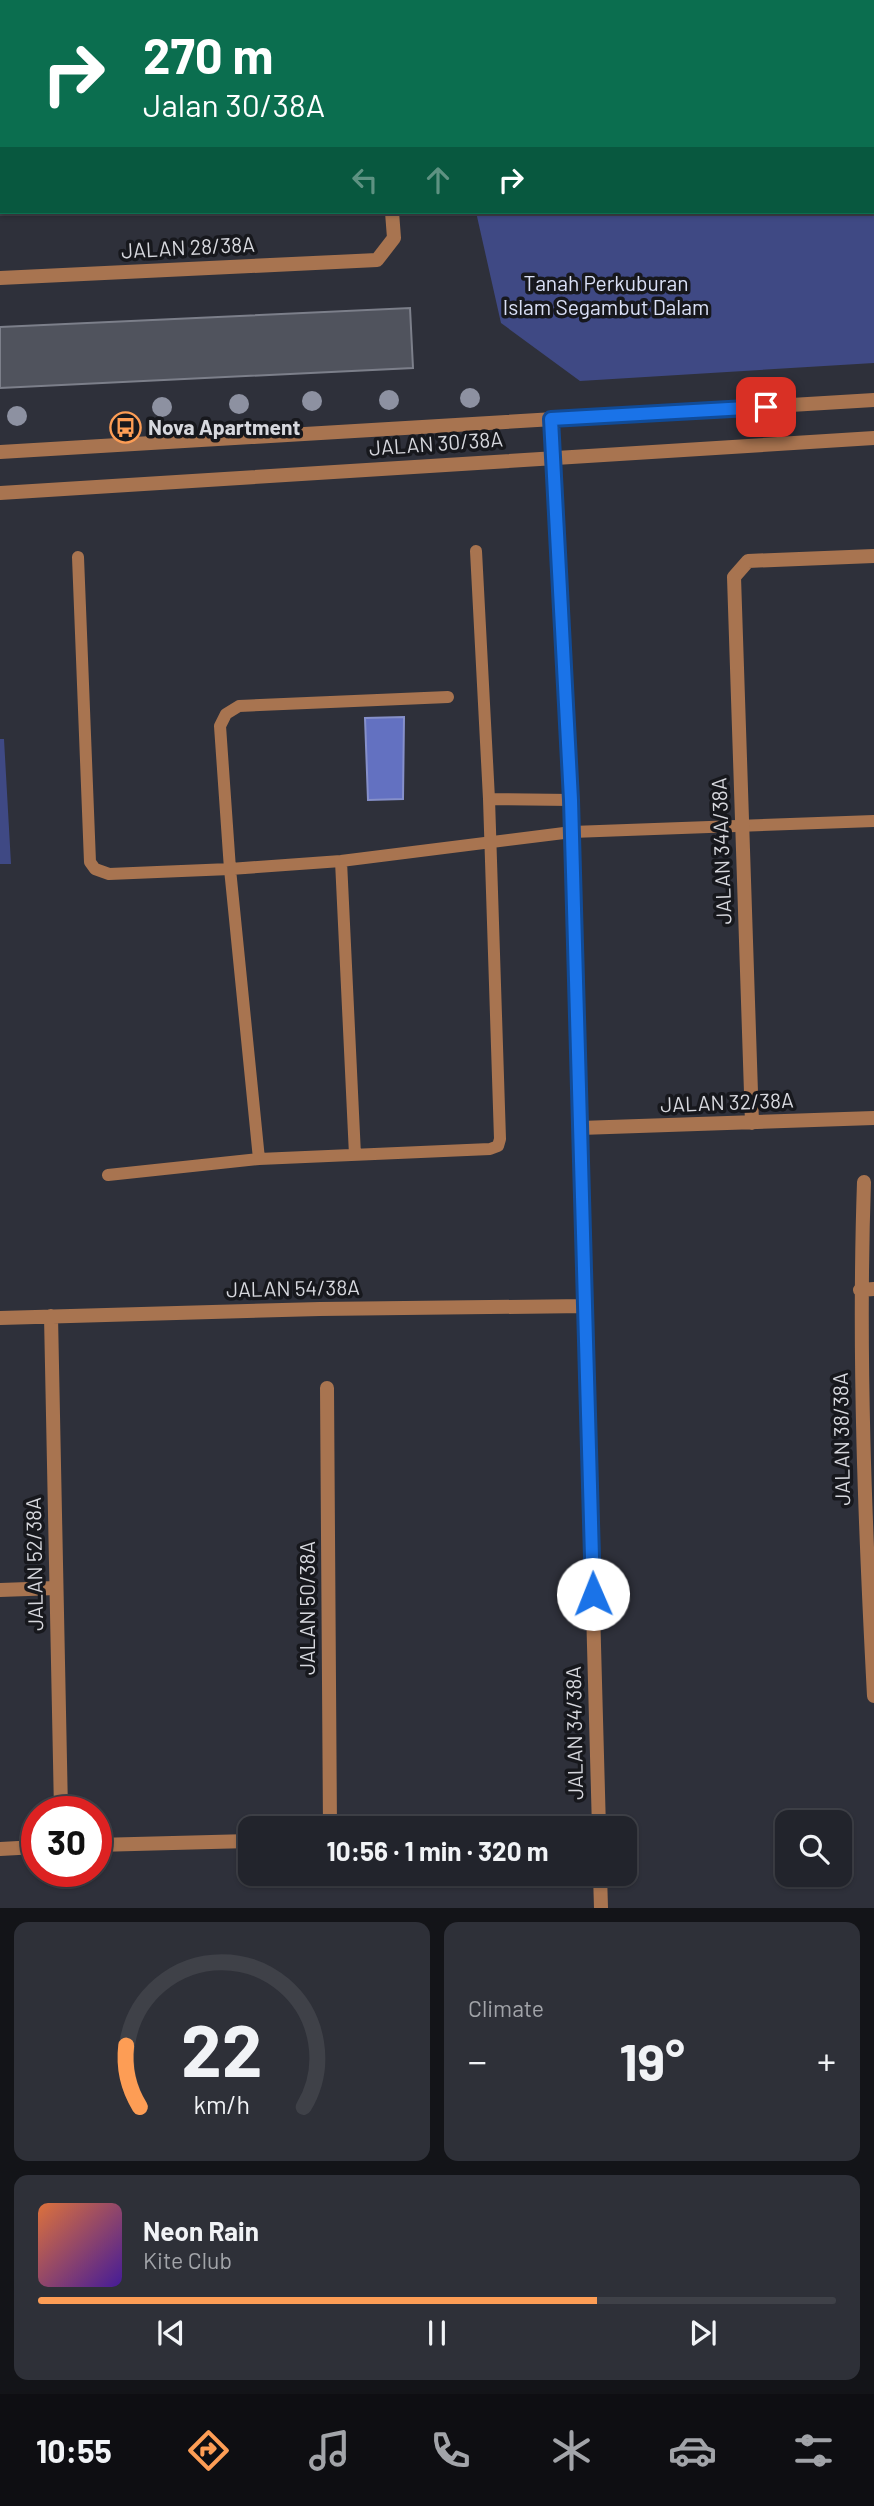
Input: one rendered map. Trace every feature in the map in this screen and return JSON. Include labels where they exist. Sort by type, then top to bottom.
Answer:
[{"type":"street","name":"JALAN 28/38A","points":[[0,278],[377,260],[394,237],[392,214]]},
{"type":"street","name":"JALAN 30/38A","points":[[0,452],[874,400]]},
{"type":"street","name":"JALAN 34/38A","points":[[551,419],[571,800],[599,1816]]},
{"type":"street","name":"JALAN 30/38A","points":[[0,493],[874,438]]},
{"type":"street","name":"JALAN 34A/38A","points":[[752,1123],[734,577],[748,561],[874,556]]},
{"type":"street","name":"JALAN 32/38A","points":[[580,1128],[874,1118]]},
{"type":"street","name":"JALAN 38/38A","points":[[863,1182],[867,1289],[866,1555],[874,1696]]},
{"type":"street","name":"JALAN 54/38A","points":[[0,1318],[320,1309],[586,1306]]},
{"type":"street","name":"JALAN 52/38A","points":[[51,1317],[61,1796]]},
{"type":"street","name":"JALAN 50/38A","points":[[327,1388],[330,1816]]},
{"type":"street","points":[[0,1590],[56,1588]]},
{"type":"street","points":[[112,1845],[238,1841]]},
{"type":"street","points":[[0,1849],[21,1848]]},
{"type":"street","points":[[600,1886],[601,1908]]},
{"type":"lane","points":[[108,1175],[259,1159],[490,1149],[498,1146],[500,1139],[492,840],[476,551]]},
{"type":"lane","points":[[78,557],[90,862],[95,870],[109,874],[341,861],[572,832],[874,821]]},
{"type":"lane","points":[[259,1159],[230,869],[220,726],[226,713],[239,706],[448,697]]},
{"type":"lane","points":[[489,799],[571,800]]},
{"type":"lane","points":[[341,861],[355,1154]]},
{"type":"green space","name":"Tanah Perkuburan Islam Segambut Dalam","points":[[476,214],[874,214],[874,363],[580,381],[501,323]]},
{"type":"green space","points":[[0,739],[4,739],[11,864],[0,864]]},
{"type":"shaded area","points":[[404,717],[403,799],[368,800],[365,718]]},
{"type":"building","points":[[410,308],[413,368],[0,388],[0,327]]},
{"type":"place","name":"Nova Apartment","points":[[125,428]]},
{"type":"route","points":[[593,1594],[571,800],[551,419],[766,407]]}]
